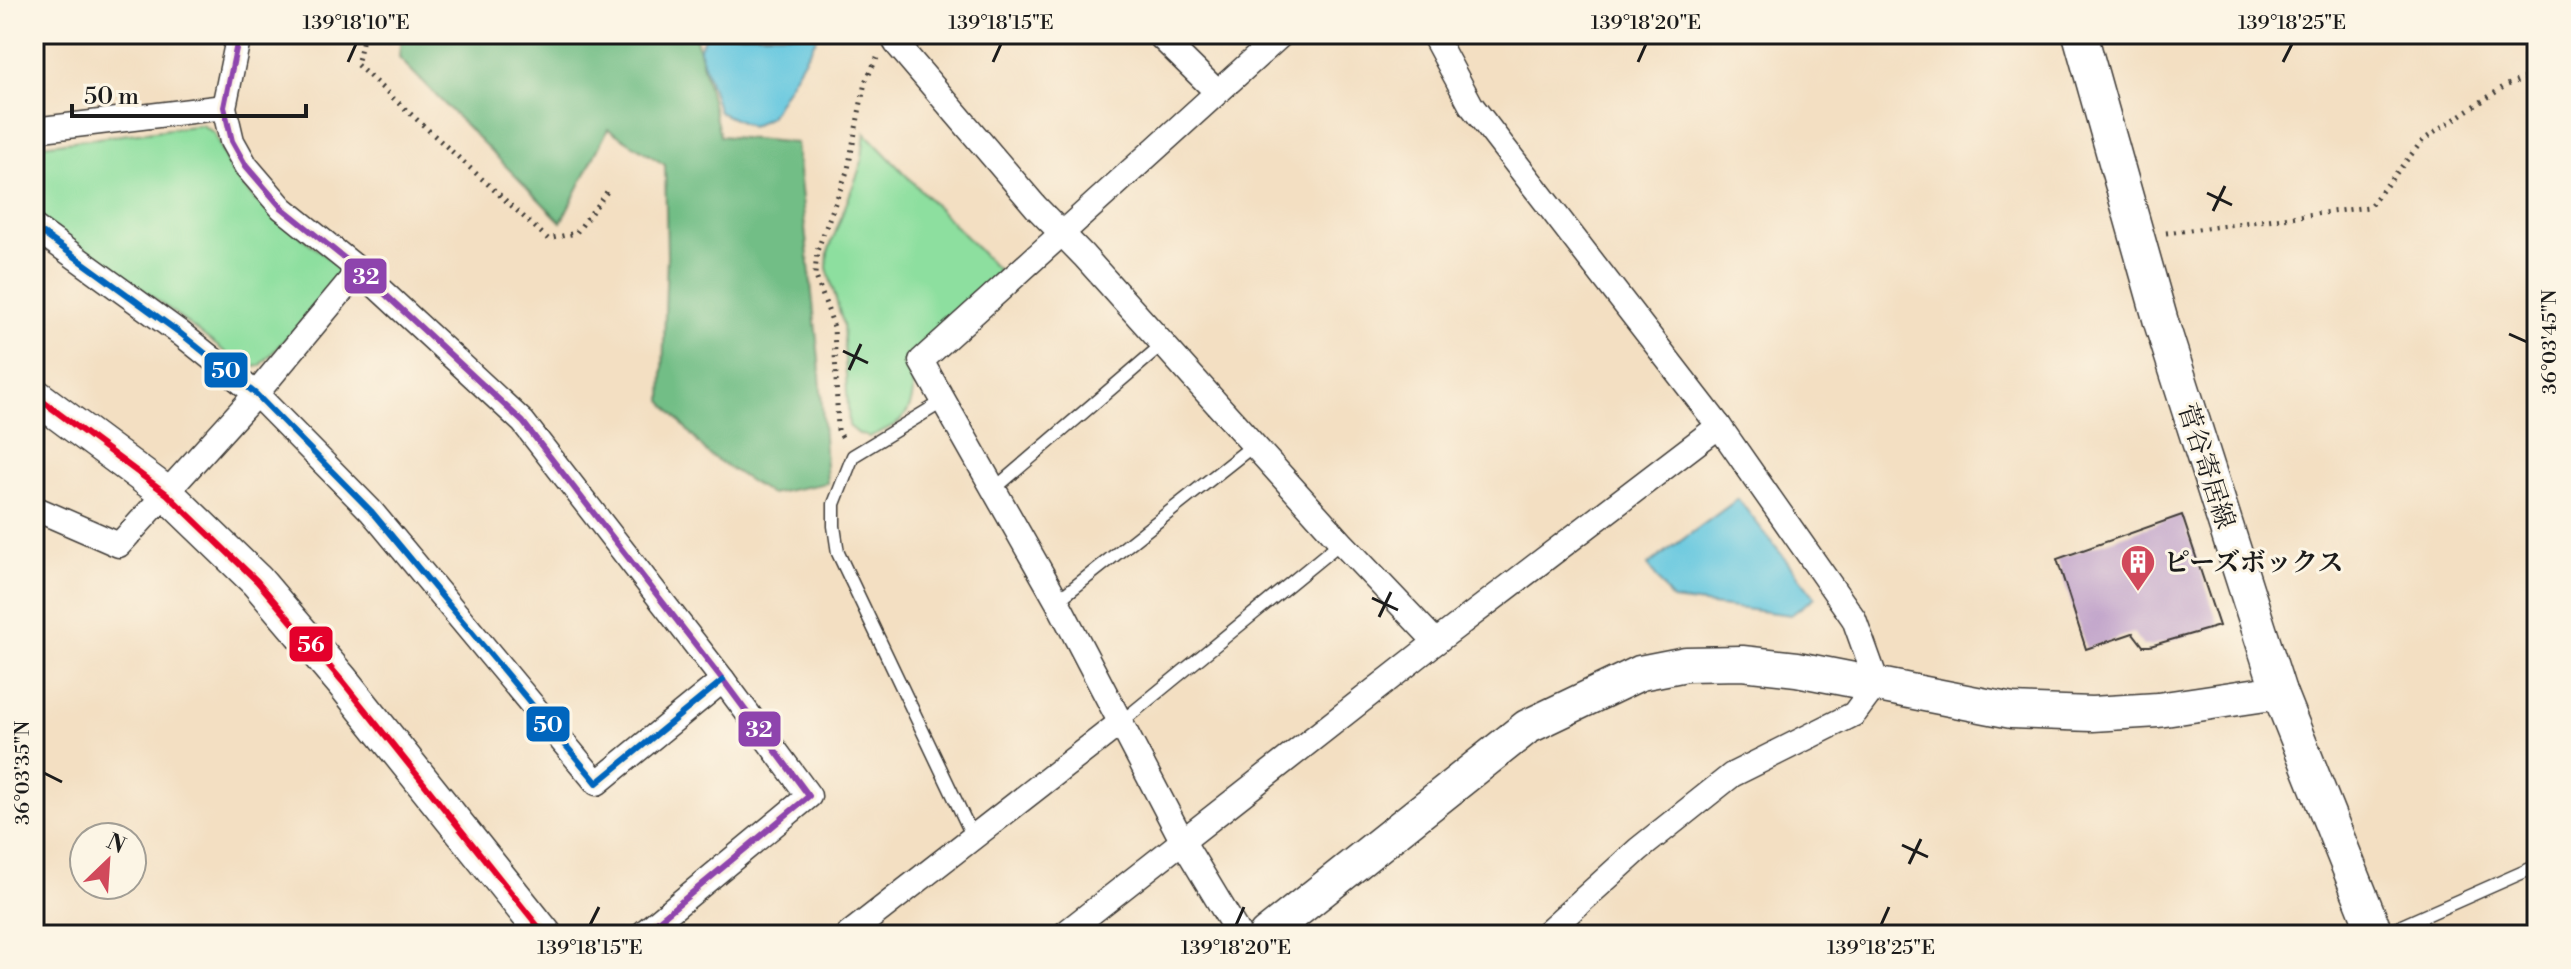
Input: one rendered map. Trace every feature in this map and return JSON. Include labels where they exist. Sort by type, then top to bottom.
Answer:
[{"type":"street","points":[[239,34],[224,107],[232,141],[246,166],[282,208],[359,270],[523,422],[809,796],[641,935]]},
{"type":"street","points":[[1158,34],[1217,92]]},
{"type":"street","points":[[1239,935],[1183,842],[1057,601],[921,361],[1282,34]]},
{"type":"street","points":[[1433,34],[1471,105],[1719,426],[1854,619],[1877,683]]},
{"type":"street","points":[[2065,34],[2084,48]]},
{"type":"street","points":[[902,38],[1036,207],[1436,642]]},
{"type":"street","name":"菅谷寄居線","points":[[2084,48],[2161,322],[2279,692],[2378,935]]},
{"type":"street","points":[[34,130],[224,107]]},
{"type":"street","points":[[34,227],[168,324],[256,394],[371,511],[597,783],[723,680]]},
{"type":"street","points":[[34,508],[119,545],[256,394],[359,270]]},
{"type":"street","points":[[34,395],[167,494],[257,581],[342,681],[545,935]]},
{"type":"street","points":[[1063,935],[1436,642],[1719,426]]},
{"type":"street","points":[[1266,935],[1527,727],[1640,673],[1686,664],[1742,663],[1877,683],[2012,711],[2092,714],[2158,710],[2279,692]]},
{"type":"street","points":[[1544,935],[1639,849],[1732,775],[1854,714],[1877,683]]},
{"type":"street","points":[[848,935],[1120,723]]},
{"type":"lane","points":[[993,490],[1162,345]]},
{"type":"lane","points":[[942,402],[853,456],[834,504],[834,526],[838,553],[973,837]]},
{"type":"lane","points":[[1057,601],[1255,444]]},
{"type":"lane","points":[[1120,723],[1341,542]]},
{"type":"lane","points":[[2378,935],[2537,866]]},
{"type":"path","points":[[364,34],[357,65],[548,239],[576,233],[609,189]]},
{"type":"path","points":[[853,456],[838,430],[834,327],[815,274],[817,251],[848,169],[865,82],[875,60],[902,38]]},
{"type":"path","points":[[2138,237],[2369,207],[2423,140],[2505,86],[2537,73]]},
{"type":"green space","points":[[401,34],[695,34],[720,136],[796,143],[819,359],[827,483],[770,494],[708,454],[662,401],[667,256],[665,165],[608,129],[561,222],[399,58]]},
{"type":"green space","points":[[202,125],[214,133],[230,170],[254,199],[338,266],[336,286],[260,366],[246,368],[128,278],[34,215],[34,146]]},
{"type":"green space","points":[[865,133],[999,271],[908,358],[913,382],[910,407],[897,423],[869,437],[849,426],[843,324],[827,268],[828,252],[861,165]]},
{"type":"water","points":[[706,34],[819,34],[770,117],[751,127],[719,112],[699,49]]},
{"type":"water","points":[[1738,499],[1815,597],[1791,615],[1672,600],[1648,565]]},
{"type":"building","name":"ピーズボックス","points":[[2182,515],[2219,626],[2150,646],[2143,646],[2133,633],[2086,649],[2057,559]]},
{"type":"transit line","name":"32","points":[[239,34],[224,107],[232,141],[246,166],[282,208],[359,270],[523,422],[809,796],[641,935]]},
{"type":"transit line","name":"50","points":[[34,227],[180,333],[256,394],[371,511],[597,783],[723,680]]},
{"type":"transit line","name":"56","points":[[34,395],[167,494],[257,581],[342,681],[545,935]]},
{"type":"place","name":"ピーズボックス","points":[[2138,593]]}]
